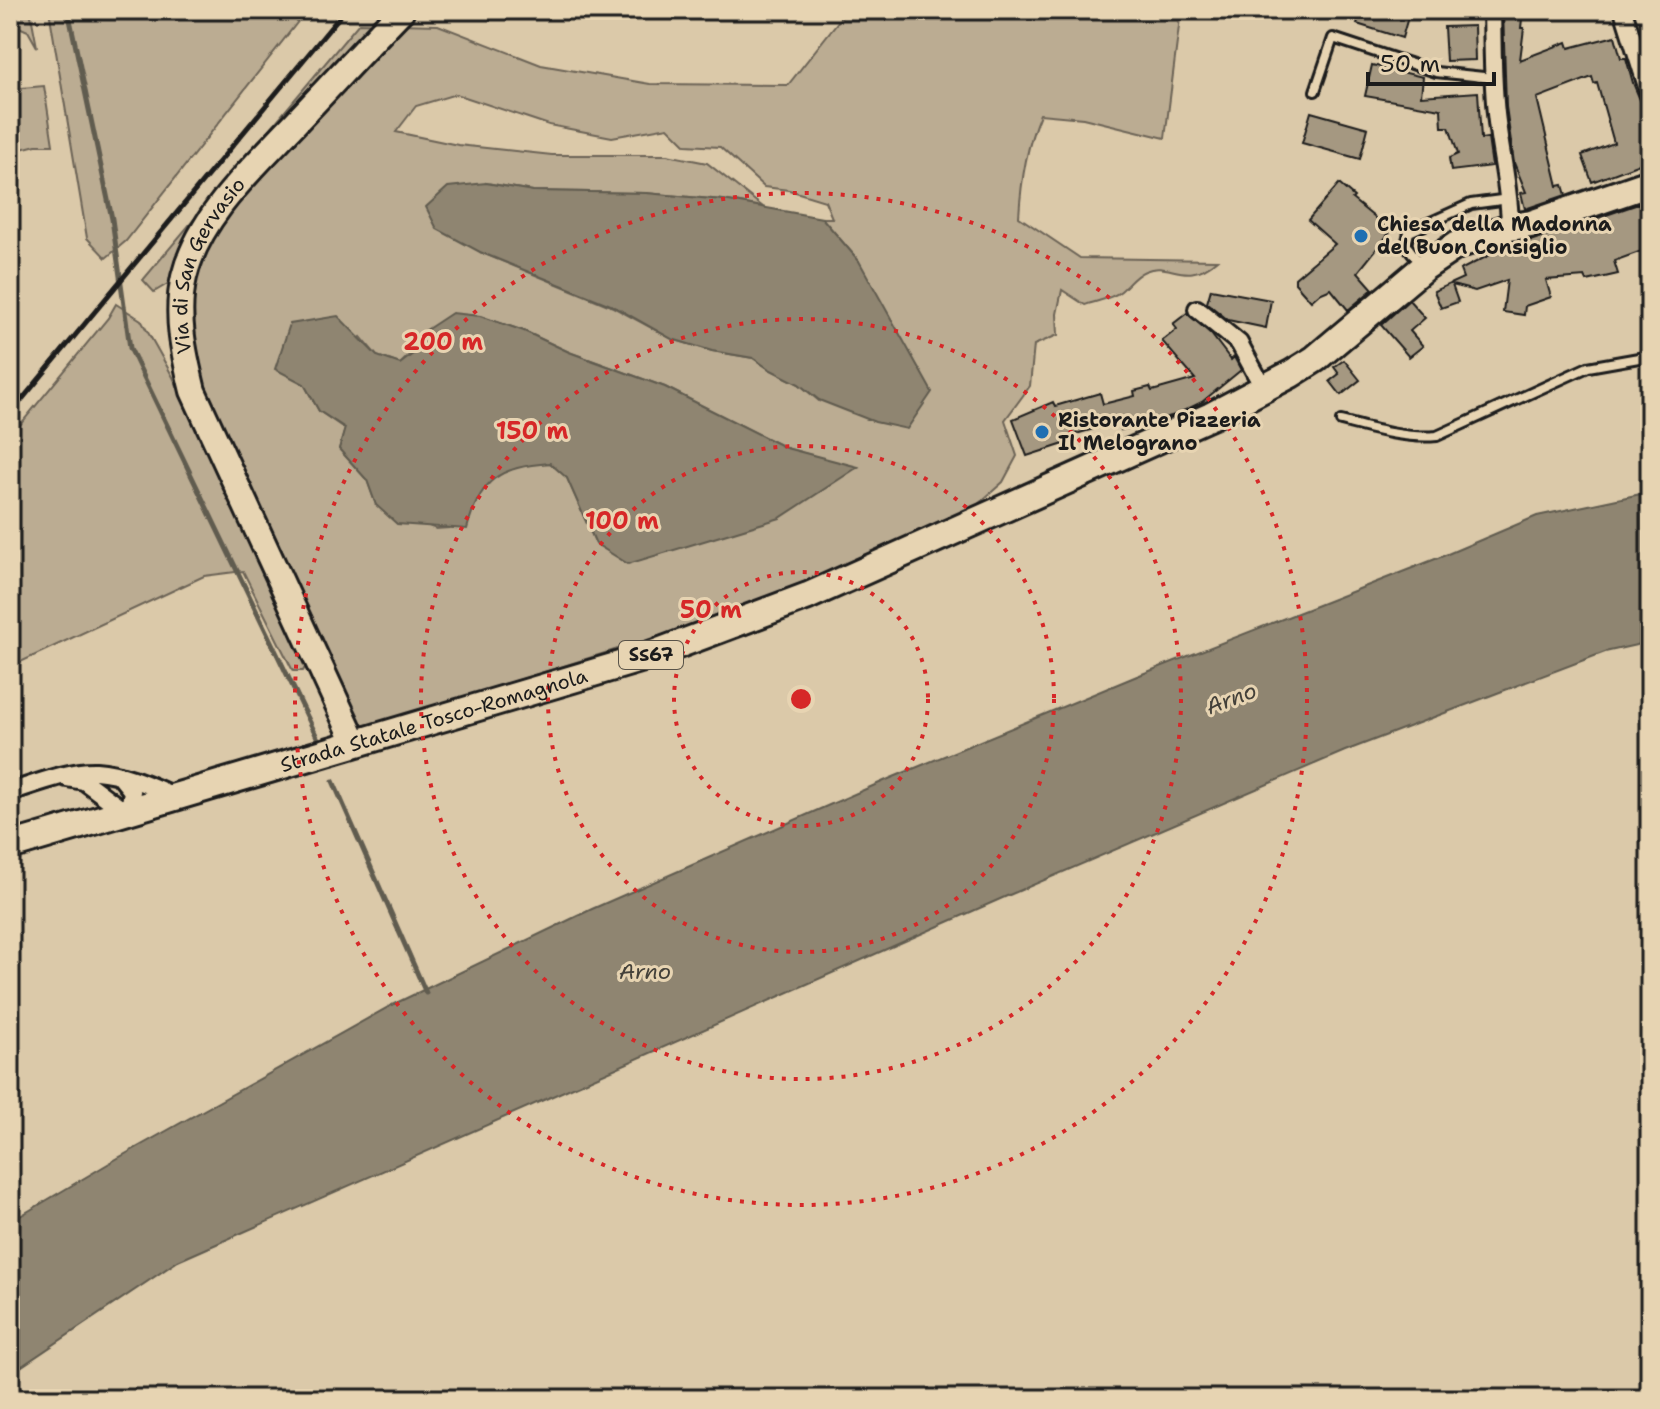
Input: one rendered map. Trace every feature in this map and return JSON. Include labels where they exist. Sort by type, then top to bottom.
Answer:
[{"type":"main road","name":"Strada Statale Tosco-Romagnola","points":[[10,846],[671,648],[808,596],[1211,416],[1264,389],[1315,359],[1423,268],[1457,245],[1510,227],[1531,224],[1650,183]]},
{"type":"street","name":"Via di San Gervasio","points":[[355,742],[193,391],[181,337],[181,297],[188,262],[223,203],[248,172],[402,10]]},
{"type":"street","points":[[1492,10],[1493,78],[1510,199],[1510,227]]},
{"type":"street","points":[[1623,10],[1650,96]]},
{"type":"street","points":[[1197,309],[1239,343],[1264,389]]},
{"type":"street","points":[[10,792],[86,771],[119,775],[174,796]]},
{"type":"street","points":[[62,778],[84,781],[124,811],[130,804],[132,791],[119,775]]},
{"type":"street","points":[[79,825],[92,812],[95,791]]},
{"type":"lane","points":[[1315,91],[1333,38],[1436,72],[1493,78]]},
{"type":"lane","points":[[1423,268],[1406,245],[1409,232],[1471,204],[1510,199]]},
{"type":"lane","points":[[1341,421],[1399,434],[1437,436],[1588,367],[1650,356]]},
{"type":"shaded area","points":[[10,10],[30,10],[37,47],[28,31],[10,23]]},
{"type":"shaded area","points":[[49,10],[307,10],[126,241],[106,258],[87,238]]},
{"type":"shaded area","points":[[847,10],[1181,10],[1165,138],[1083,118],[1040,114],[1025,164],[1019,217],[1080,258],[1217,260],[1196,272],[1145,271],[1117,294],[1085,305],[1062,290],[1057,314],[1058,335],[1034,345],[1030,386],[1005,420],[1017,456],[1003,482],[968,513],[743,610],[368,727],[357,723],[204,384],[194,337],[193,283],[171,282],[154,292],[143,280],[359,23],[438,25],[541,65],[650,84],[788,85]],"holes":[[[456,94],[549,125],[612,137],[668,127],[686,145],[720,147],[764,187],[789,190],[825,201],[832,218],[822,218],[859,261],[819,401],[799,384],[753,358],[712,351],[672,339],[613,307],[480,252],[486,183],[533,191],[646,193],[763,207],[707,163],[667,155],[552,155],[458,145],[396,132],[416,106]],[[451,314],[480,316],[524,331],[569,352],[665,387],[786,448],[857,468],[596,544],[567,478],[550,463],[527,464],[497,474],[449,528],[436,529],[376,505],[367,480],[339,449],[345,429],[319,411],[304,384],[361,337],[377,356],[400,364]]]},
{"type":"shaded area","points":[[44,86],[53,145],[36,145],[10,152],[10,89]]},
{"type":"shaded area","points":[[116,304],[141,320],[173,377],[308,662],[303,671],[293,671],[243,571],[204,576],[10,667],[10,437],[108,318]]},
{"type":"water","points":[[486,183],[533,191],[646,193],[723,200],[822,218],[859,261],[932,392],[907,429],[875,422],[819,400],[799,384],[753,358],[712,351],[672,339],[613,306],[480,252],[437,229],[426,207],[448,187]]},
{"type":"water","points":[[452,313],[480,316],[524,331],[569,352],[665,387],[786,448],[858,467],[780,518],[628,564],[596,544],[567,478],[550,463],[517,468],[494,479],[478,498],[467,529],[397,524],[376,505],[367,480],[339,449],[345,428],[319,411],[304,384],[275,369],[290,324],[338,316],[377,356],[400,364],[413,354],[417,336]]},
{"type":"water","name":"Arno","points":[[1650,492],[1650,642],[1605,652],[1345,751],[1007,896],[178,1261],[10,1374],[10,1222],[392,1005],[592,909],[891,778],[1137,676],[1537,516]]},
{"type":"building","points":[[1361,10],[1410,10],[1402,38],[1357,24]]},
{"type":"building","points":[[1503,10],[1523,10],[1520,60],[1567,42],[1569,48],[1615,36],[1621,58],[1626,58],[1641,102],[1650,135],[1650,160],[1592,182],[1582,155],[1614,143],[1597,83],[1594,84],[1592,77],[1537,98],[1558,186],[1563,185],[1566,195],[1525,209],[1521,193],[1526,192],[1514,163],[1506,107]]},
{"type":"building","points":[[1474,26],[1475,60],[1446,61],[1444,27]]},
{"type":"building","points":[[1372,65],[1423,77],[1421,96],[1478,92],[1481,139],[1488,138],[1492,166],[1451,171],[1449,158],[1458,154],[1449,127],[1442,127],[1441,109],[1365,96]]},
{"type":"building","points":[[1311,112],[1368,128],[1360,159],[1302,143]]},
{"type":"building","points":[[1339,184],[1354,197],[1352,199],[1391,231],[1358,272],[1373,289],[1348,310],[1331,289],[1311,301],[1295,283],[1295,278],[1335,244],[1308,220]]},
{"type":"building","points":[[1650,200],[1650,248],[1614,261],[1618,274],[1587,281],[1585,277],[1546,280],[1551,297],[1525,306],[1524,315],[1503,312],[1507,280],[1475,291],[1452,285],[1458,302],[1441,308],[1434,291],[1463,278],[1460,270],[1492,254]]},
{"type":"building","points":[[1211,289],[1271,300],[1266,328],[1228,320],[1207,303]]},
{"type":"building","points":[[1409,300],[1425,318],[1410,331],[1423,346],[1409,357],[1381,325]]},
{"type":"building","points":[[1187,313],[1211,334],[1231,360],[1234,357],[1241,370],[1202,402],[1175,415],[1121,430],[1119,422],[1065,437],[1067,443],[1027,456],[1013,419],[1053,402],[1055,406],[1100,393],[1103,404],[1135,396],[1134,391],[1150,387],[1152,391],[1195,379],[1162,341],[1177,329],[1173,324]]},
{"type":"building","points":[[1344,360],[1360,380],[1341,395],[1330,381],[1339,374],[1334,367]]},
{"type":"waterway","points":[[68,10],[112,219],[130,348],[318,739]]},
{"type":"waterway","points":[[333,781],[426,993]]},
{"type":"railway","points":[[10,414],[345,10]]},
{"type":"place","name":"Chiesa della Madonna del Buon Consiglio","points":[[1361,236]]},
{"type":"place","name":"Ristorante Pizzeria Il Melograno","points":[[1042,432]]}]
